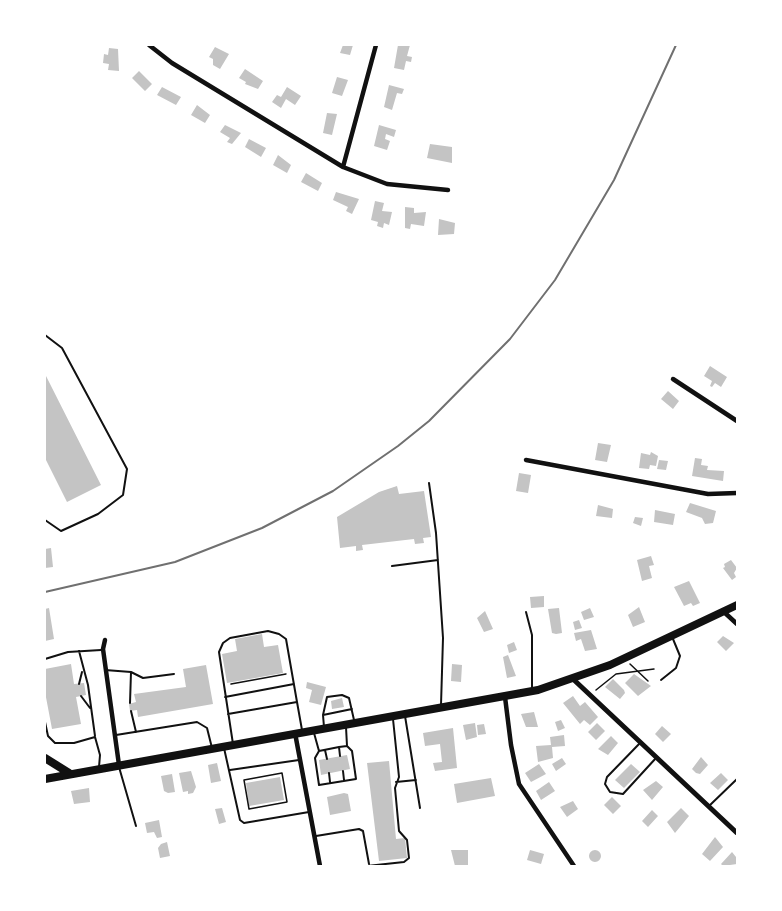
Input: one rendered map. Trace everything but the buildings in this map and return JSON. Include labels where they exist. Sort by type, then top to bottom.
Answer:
[{"type":"highway","points":[[45,778],[532,691],[573,679],[737,605]]},
{"type":"highway","points":[[45,758],[69,772]]},
{"type":"street","points":[[149,45],[172,63],[343,167],[387,184],[448,190]]},
{"type":"street","points":[[343,167],[376,45]]},
{"type":"street","points":[[673,379],[737,421]]},
{"type":"street","points":[[526,460],[708,494],[737,493]]},
{"type":"street","points":[[724,612],[737,624]]},
{"type":"street","points":[[105,640],[102,649],[119,765]]},
{"type":"street","points":[[573,679],[737,833]]},
{"type":"street","points":[[505,697],[519,784],[574,866]]},
{"type":"street","points":[[299,733],[301,759],[320,866]]},
{"type":"lane","points":[[45,335],[62,348],[127,469],[123,495],[98,514],[61,531],[45,521]]},
{"type":"lane","points":[[429,483],[438,561],[444,653],[441,708]]},
{"type":"lane","points":[[392,566],[438,561]]},
{"type":"lane","points":[[526,612],[532,635],[532,691]]},
{"type":"lane","points":[[233,744],[219,652],[223,643],[230,638],[268,631],[286,639],[297,702],[299,733]]},
{"type":"lane","points":[[661,680],[676,668],[680,656],[672,636]]},
{"type":"lane","points":[[45,659],[79,651],[102,649]]},
{"type":"lane","points":[[79,651],[88,685],[100,755],[99,767]]},
{"type":"lane","points":[[79,684],[82,669]]},
{"type":"lane","points":[[105,670],[131,672],[143,678],[174,674]]},
{"type":"lane","points":[[130,703],[131,672]]},
{"type":"lane","points":[[225,697],[294,684]]},
{"type":"lane","points":[[324,728],[323,715],[327,698],[342,695],[349,698],[355,722]]},
{"type":"lane","points":[[81,696],[91,708]]},
{"type":"lane","points":[[228,714],[297,702]]},
{"type":"lane","points":[[323,715],[352,709]]},
{"type":"lane","points":[[131,711],[136,732]]},
{"type":"lane","points":[[404,714],[420,807]]},
{"type":"lane","points":[[316,836],[363,831],[368,865],[404,862],[409,858],[407,840],[399,831],[396,782],[399,777],[393,716]]},
{"type":"lane","points":[[45,722],[48,736],[55,743],[96,737]]},
{"type":"lane","points":[[114,735],[197,722],[207,729],[212,748]]},
{"type":"lane","points":[[313,730],[319,751],[315,758],[319,785],[356,779],[352,751],[347,746],[346,724]]},
{"type":"lane","points":[[640,743],[607,777],[605,784],[610,792],[623,794],[656,758]]},
{"type":"lane","points":[[224,746],[238,816],[244,823],[311,812]]},
{"type":"lane","points":[[319,751],[347,746]]},
{"type":"lane","points":[[339,747],[340,756]]},
{"type":"lane","points":[[325,750],[327,759]]},
{"type":"lane","points":[[230,770],[301,759]]},
{"type":"lane","points":[[119,765],[136,826]]},
{"type":"lane","points":[[343,771],[345,781]]},
{"type":"lane","points":[[329,773],[331,783]]},
{"type":"lane","points":[[708,807],[737,779]]},
{"type":"lane","points":[[396,782],[416,780]]},
{"type":"path","points":[[630,664],[648,681]]},
{"type":"path","points":[[596,690],[611,676],[654,669]]},
{"type":"path","points":[[230,684],[286,674]]},
{"type":"path","points":[[282,773],[287,802],[249,809],[244,780],[262,778],[282,773]]},
{"type":"railway","points":[[45,592],[175,562],[262,528],[333,491],[398,446],[429,421],[510,339],[555,280],[614,180],[676,45]]}]
